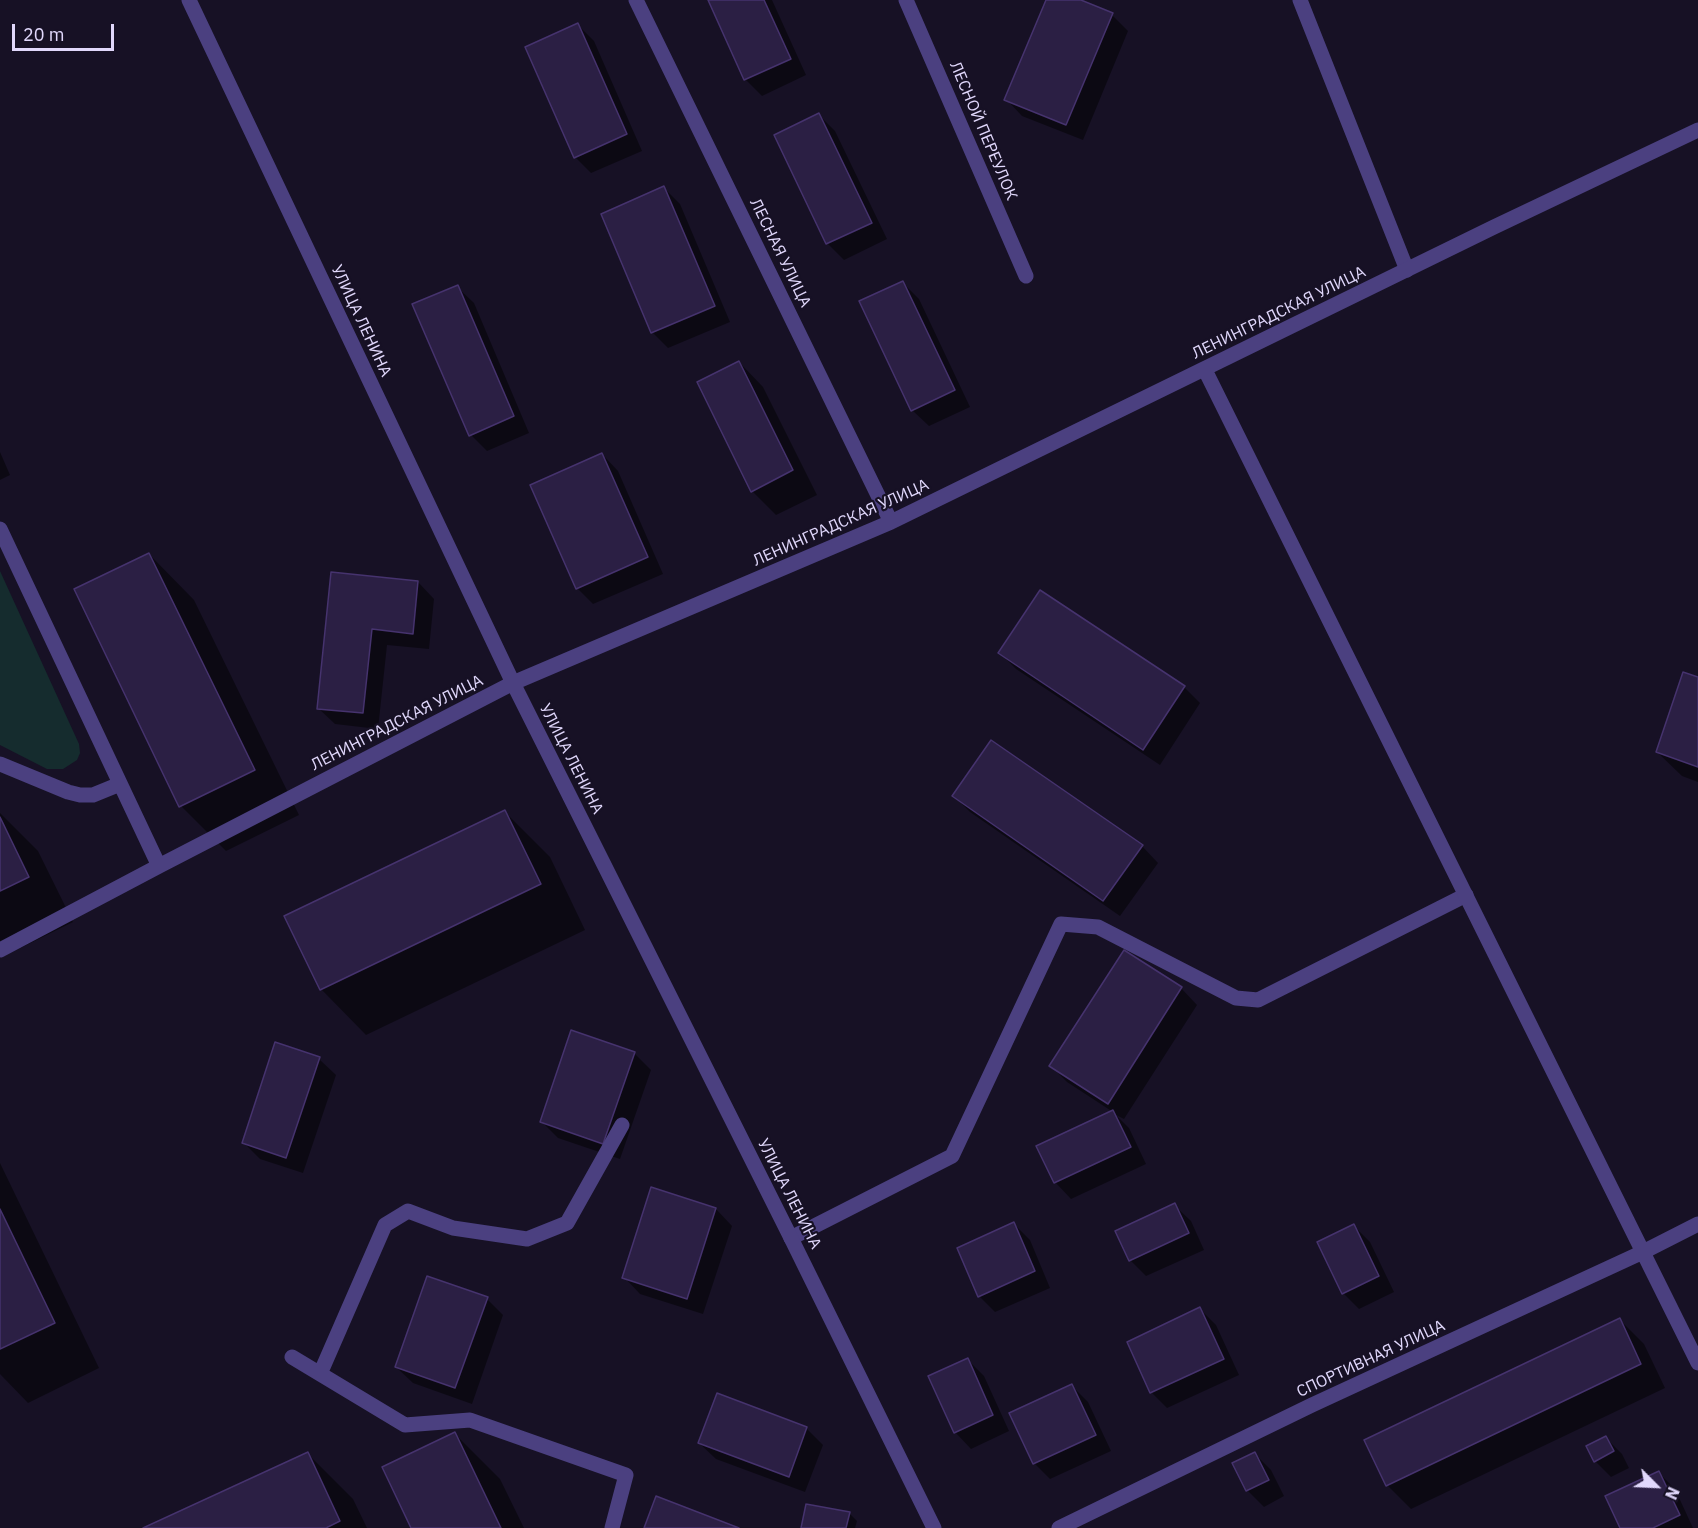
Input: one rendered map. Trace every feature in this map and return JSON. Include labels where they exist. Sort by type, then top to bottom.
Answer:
[{"type":"street","name":"УЛИЦА ЛЕНИНА","points":[[189,0],[513,683],[791,1238],[933,1528]]},
{"type":"street","name":"ЛЕСНАЯ УЛИЦА","points":[[636,0],[891,522]]},
{"type":"street","name":"ЛЕСНОЙ ПЕРЕУЛОК","points":[[906,0],[1026,276]]},
{"type":"street","points":[[1300,0],[1407,270]]},
{"type":"street","name":"ЛЕНИНГРАДСКАЯ УЛИЦА","points":[[0,950],[513,683],[891,522],[1698,130]]},
{"type":"street","points":[[1204,370],[1698,1363]]},
{"type":"street","points":[[0,529],[159,866]]},
{"type":"street","points":[[0,764],[80,795],[93,795],[120,784]]},
{"type":"street","points":[[791,1238],[951,1156],[1060,924],[1098,927],[1236,998],[1258,1000],[1466,895]]},
{"type":"street","points":[[320,1374],[385,1225],[408,1211],[453,1228],[527,1239],[567,1223],[622,1125]]},
{"type":"street","name":"СПОРТИВНАЯ УЛИЦА","points":[[1059,1528],[1312,1405],[1643,1252],[1698,1224]]},
{"type":"street","points":[[292,1357],[405,1425],[470,1420],[626,1475],[612,1528]]},
{"type":"green space","points":[[0,571],[79,744],[80,753],[77,760],[63,769],[47,769],[0,745]]},
{"type":"building","points":[[708,0],[764,0],[791,59],[744,80]]},
{"type":"building","points":[[1046,0],[1081,0],[1113,13],[1066,125],[1004,100]]},
{"type":"building","points":[[578,23],[627,134],[574,158],[525,47]]},
{"type":"building","points":[[819,113],[872,223],[826,244],[774,135]]},
{"type":"building","points":[[664,186],[715,306],[651,333],[601,214]]},
{"type":"building","points":[[903,281],[955,390],[911,411],[859,301]]},
{"type":"building","points":[[458,285],[514,416],[469,436],[412,304]]},
{"type":"building","points":[[739,361],[793,470],[751,492],[697,382]]},
{"type":"building","points":[[602,453],[648,557],[576,589],[530,485]]},
{"type":"building","points":[[149,553],[255,770],[179,807],[74,589]]},
{"type":"building","points":[[331,572],[418,581],[413,634],[372,629],[363,713],[317,709]]},
{"type":"building","points":[[1040,590],[1185,686],[1143,750],[998,653]]},
{"type":"building","points":[[1683,672],[1698,677],[1698,767],[1656,752]]},
{"type":"building","points":[[991,740],[1143,845],[1103,901],[952,796]]},
{"type":"building","points":[[505,810],[541,884],[320,990],[284,916]]},
{"type":"building","points":[[0,817],[29,877],[0,891]]},
{"type":"building","points":[[1124,950],[1182,987],[1108,1104],[1049,1066]]},
{"type":"building","points":[[571,1030],[635,1052],[603,1144],[540,1122]]},
{"type":"building","points":[[275,1042],[320,1057],[286,1158],[242,1143]]},
{"type":"building","points":[[1113,1110],[1131,1147],[1054,1183],[1036,1146]]},
{"type":"building","points":[[651,1187],[716,1208],[687,1299],[622,1278]]},
{"type":"building","points":[[1175,1203],[1189,1233],[1129,1261],[1115,1231]]},
{"type":"building","points":[[0,1209],[55,1323],[0,1349]]},
{"type":"building","points":[[1014,1222],[1035,1271],[978,1297],[957,1248]]},
{"type":"building","points":[[1354,1224],[1379,1276],[1342,1294],[1317,1242]]},
{"type":"building","points":[[427,1276],[488,1297],[455,1388],[395,1367]]},
{"type":"building","points":[[1200,1307],[1224,1359],[1150,1393],[1127,1342]]},
{"type":"building","points":[[1620,1318],[1641,1364],[1386,1486],[1364,1440]]},
{"type":"building","points":[[968,1358],[993,1415],[954,1433],[928,1376]]},
{"type":"building","points":[[1072,1384],[1096,1435],[1033,1464],[1009,1413]]},
{"type":"building","points":[[717,1393],[807,1427],[789,1477],[698,1443]]},
{"type":"building","points":[[455,1432],[501,1528],[411,1528],[382,1467]]},
{"type":"building","points":[[1606,1436],[1614,1451],[1594,1462],[1586,1446]]},
{"type":"building","points":[[308,1452],[340,1521],[326,1528],[143,1528]]},
{"type":"building","points":[[1255,1452],[1269,1480],[1246,1491],[1232,1463]]},
{"type":"building","points":[[1659,1471],[1680,1515],[1653,1528],[1620,1528],[1605,1496]]},
{"type":"building","points":[[656,1496],[739,1528],[644,1528]]},
{"type":"building","points":[[806,1504],[850,1512],[846,1528],[801,1528]]}]
